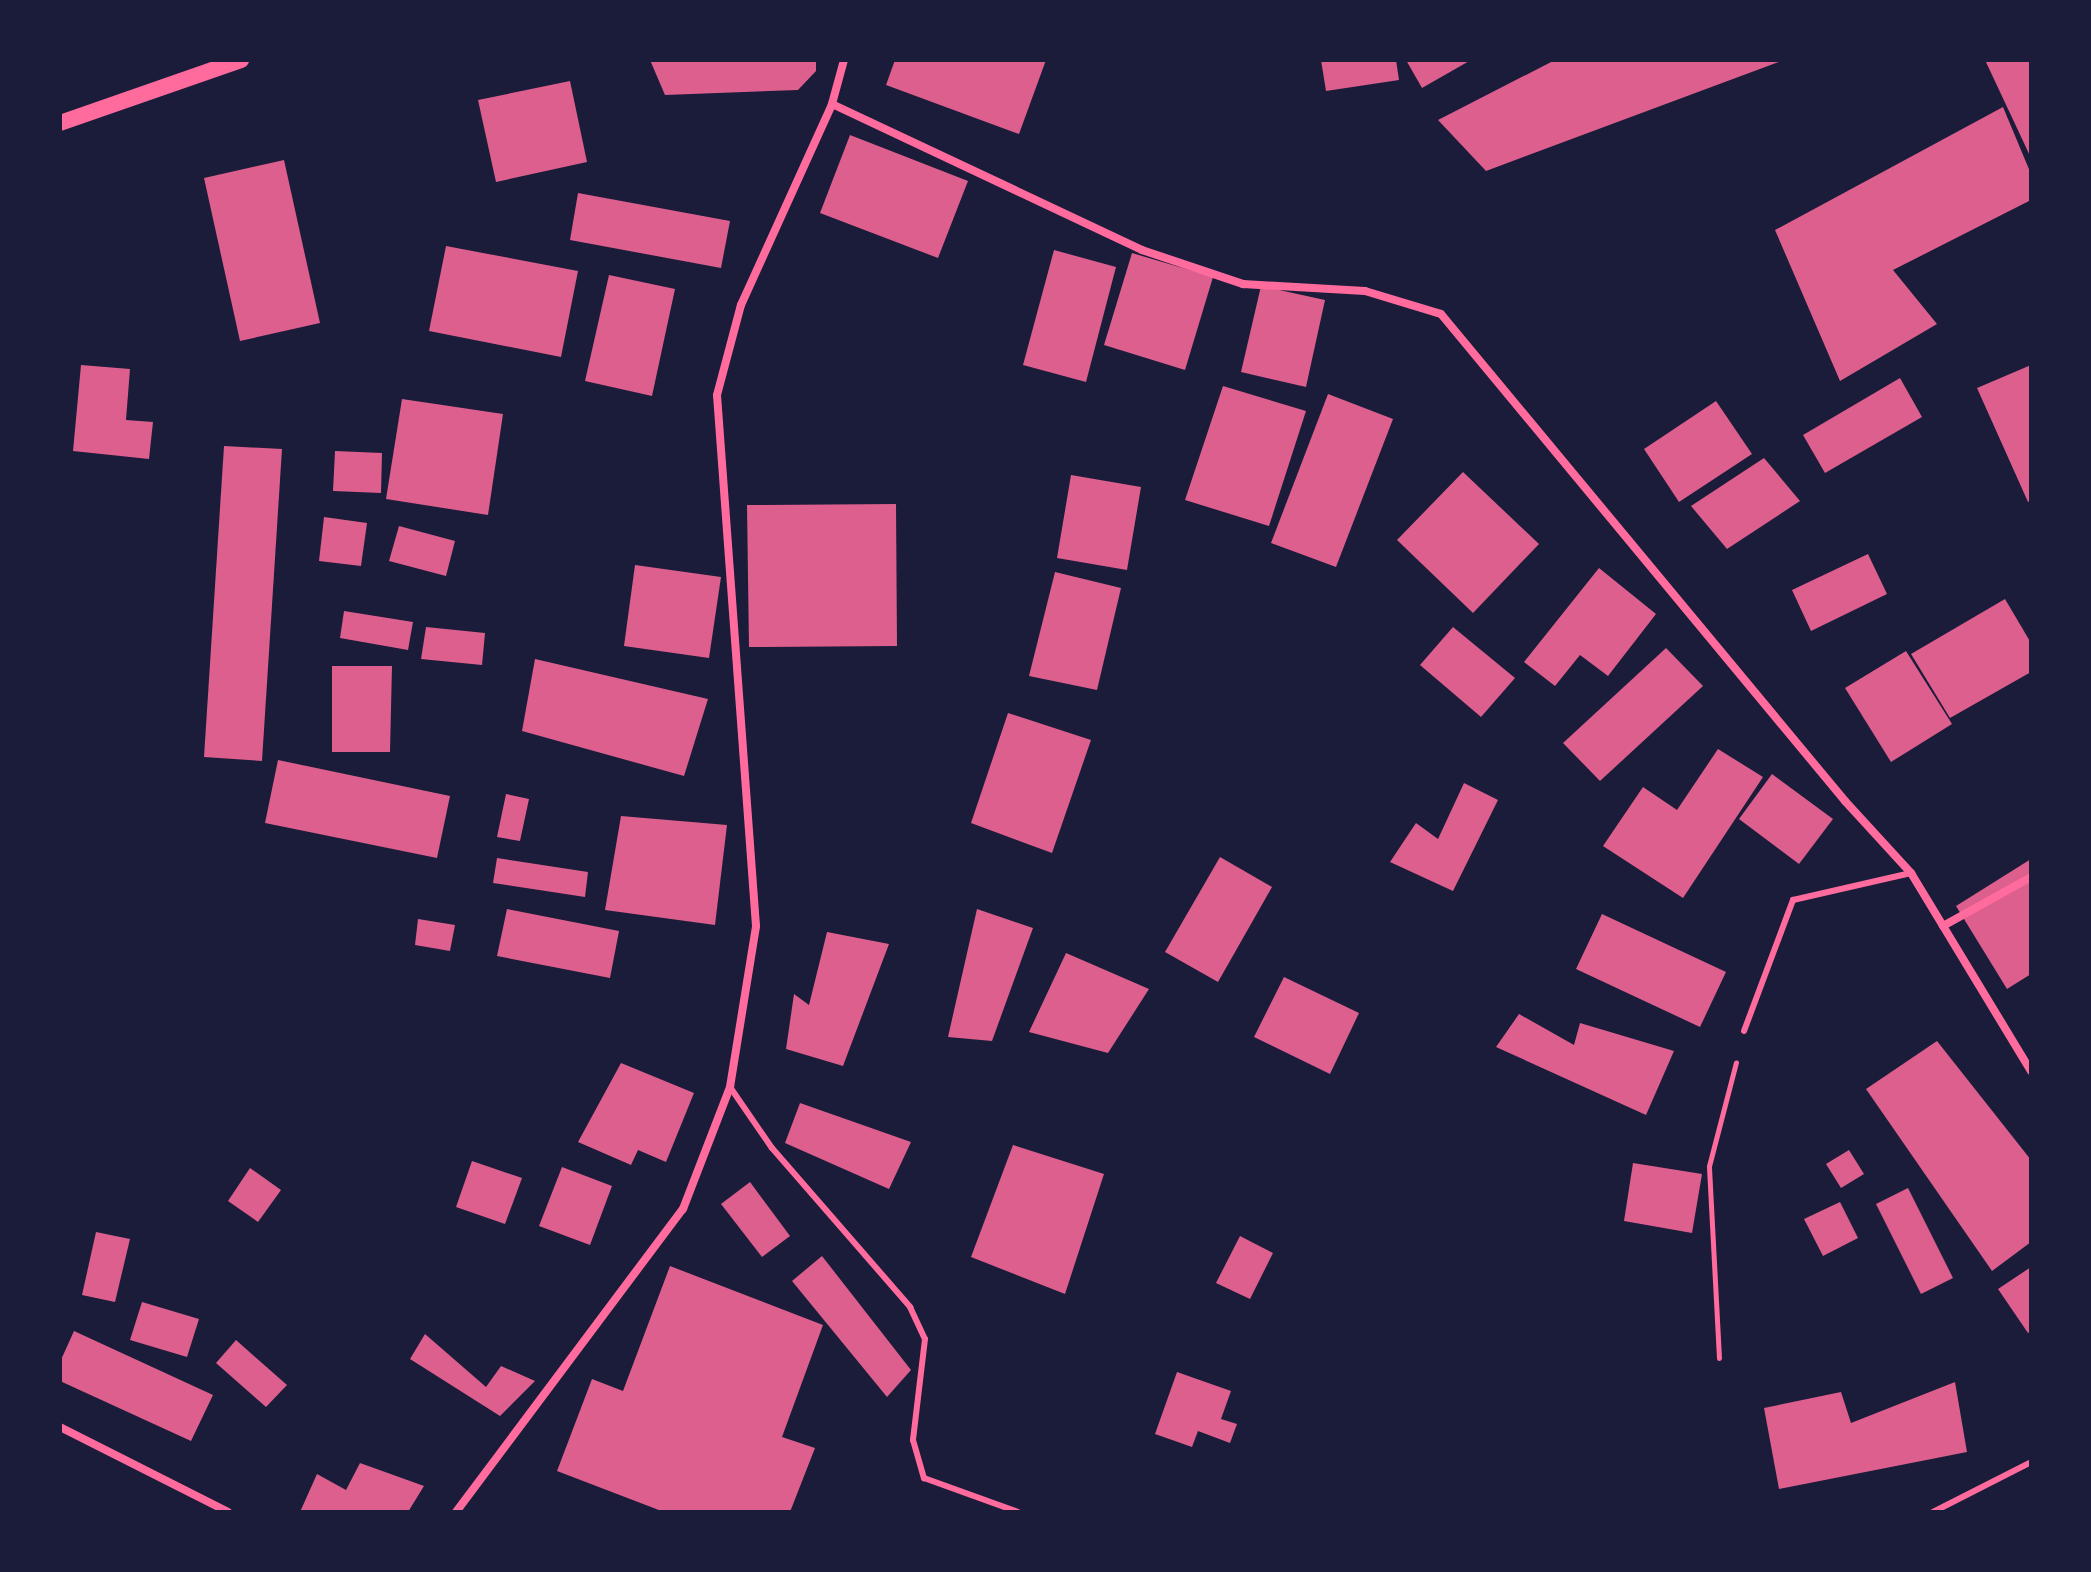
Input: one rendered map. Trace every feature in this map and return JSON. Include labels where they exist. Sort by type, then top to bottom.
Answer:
[{"type":"main road","points":[[60,123],[241,60]]},
{"type":"street","points":[[456,1512],[683,1209],[730,1087],[756,926],[717,395],[741,305],[832,104],[844,60]]},
{"type":"street","points":[[832,104],[1142,250],[1243,284],[1365,291],[1441,314],[1845,801],[1911,873],[2031,1071]]},
{"type":"street","points":[[1943,926],[2031,877]]},
{"type":"street","points":[[60,1427],[228,1512]]},
{"type":"lane","points":[[1744,1031],[1793,900],[1911,873]]},
{"type":"lane","points":[[730,1087],[772,1148],[910,1307],[925,1339],[913,1440],[924,1478],[1018,1512]]},
{"type":"lane","points":[[1933,1512],[2031,1462]]},
{"type":"path","points":[[1719,1358],[1709,1166],[1744,1031]]},
{"type":"building","points":[[650,60],[816,60],[816,71],[798,90],[665,95]]},
{"type":"building","points":[[895,60],[1046,60],[1019,134],[886,85]]},
{"type":"building","points":[[1321,60],[1396,60],[1399,80],[1326,91]]},
{"type":"building","points":[[1406,60],[1471,60],[1422,88]]},
{"type":"building","points":[[1555,60],[1784,60],[1486,171],[1438,120]]},
{"type":"building","points":[[1985,60],[2031,60],[2031,158]]},
{"type":"building","points":[[570,81],[587,162],[496,182],[478,100]]},
{"type":"building","points":[[2003,107],[2031,174],[2031,200],[1893,270],[1937,324],[1840,381],[1775,230]]},
{"type":"building","points":[[850,135],[968,181],[938,258],[820,213]]},
{"type":"building","points":[[284,160],[320,323],[240,341],[204,178]]},
{"type":"building","points":[[578,193],[730,221],[721,268],[570,240]]},
{"type":"building","points":[[446,246],[578,271],[561,357],[429,331]]},
{"type":"building","points":[[1054,250],[1116,267],[1086,382],[1023,365]]},
{"type":"building","points":[[1132,253],[1213,277],[1185,370],[1104,345]]},
{"type":"building","points":[[609,275],[675,289],[652,396],[585,381]]},
{"type":"building","points":[[1261,286],[1325,300],[1306,387],[1241,372]]},
{"type":"building","points":[[81,365],[130,369],[126,420],[153,422],[149,459],[73,451]]},
{"type":"building","points":[[2031,365],[2031,500],[2028,502],[1977,388]]},
{"type":"building","points":[[1900,378],[1922,417],[1825,473],[1803,435]]},
{"type":"building","points":[[1223,386],[1306,411],[1269,526],[1185,500]]},
{"type":"building","points":[[1328,394],[1393,419],[1336,567],[1271,543]]},
{"type":"building","points":[[402,399],[503,414],[488,515],[386,499]]},
{"type":"building","points":[[1716,401],[1752,454],[1679,502],[1644,449]]},
{"type":"building","points":[[224,446],[282,449],[262,761],[204,757]]},
{"type":"building","points":[[335,451],[382,453],[381,493],[333,491]]},
{"type":"building","points":[[1764,458],[1800,501],[1727,549],[1691,506]]},
{"type":"building","points":[[1463,472],[1539,544],[1473,613],[1397,540]]},
{"type":"building","points":[[1071,475],[1141,487],[1127,570],[1057,558]]},
{"type":"building","points":[[896,504],[897,646],[749,647],[747,505]]},
{"type":"building","points":[[324,517],[367,523],[361,566],[319,561]]},
{"type":"building","points":[[399,526],[455,541],[446,576],[389,561]]},
{"type":"building","points":[[1868,554],[1887,594],[1811,631],[1792,590]]},
{"type":"building","points":[[635,565],[721,577],[709,658],[624,646]]},
{"type":"building","points":[[1599,568],[1656,614],[1608,676],[1580,655],[1555,686],[1524,662]]},
{"type":"building","points":[[1055,572],[1121,588],[1097,690],[1029,676]]},
{"type":"building","points":[[2005,599],[2031,643],[2031,672],[1950,718],[1911,654]]},
{"type":"building","points":[[344,611],[413,622],[408,650],[340,638]]},
{"type":"building","points":[[426,627],[485,633],[482,665],[421,659]]},
{"type":"building","points":[[1453,627],[1515,678],[1481,717],[1420,665]]},
{"type":"building","points":[[1666,648],[1703,686],[1600,781],[1563,743]]},
{"type":"building","points":[[1906,651],[1952,724],[1891,762],[1845,688]]},
{"type":"building","points":[[535,659],[708,699],[684,776],[522,731]]},
{"type":"building","points":[[332,666],[392,666],[390,752],[332,752]]},
{"type":"building","points":[[1008,713],[1091,740],[1052,853],[971,823]]},
{"type":"building","points":[[1718,749],[1763,777],[1683,898],[1603,846],[1643,787],[1677,810]]},
{"type":"building","points":[[278,760],[450,796],[437,858],[265,823]]},
{"type":"building","points":[[1772,774],[1833,819],[1799,864],[1739,819]]},
{"type":"building","points":[[1464,783],[1498,800],[1453,891],[1390,862],[1416,823],[1438,839]]},
{"type":"building","points":[[506,794],[529,799],[520,841],[497,837]]},
{"type":"building","points":[[621,816],[727,825],[715,925],[605,910]]},
{"type":"building","points":[[1220,857],[1272,887],[1218,982],[1165,952]]},
{"type":"building","points":[[497,858],[588,872],[585,897],[493,883]]},
{"type":"building","points":[[2031,859],[2031,974],[2007,989],[1956,906]]},
{"type":"building","points":[[507,909],[619,931],[610,978],[497,956]]},
{"type":"building","points":[[977,909],[1033,928],[992,1041],[948,1037]]},
{"type":"building","points":[[1602,914],[1726,972],[1700,1027],[1576,969]]},
{"type":"building","points":[[418,919],[455,925],[450,951],[415,945]]},
{"type":"building","points":[[827,932],[889,944],[843,1066],[786,1049],[794,994],[809,1005]]},
{"type":"building","points":[[1066,953],[1149,989],[1108,1053],[1029,1032]]},
{"type":"building","points":[[1284,977],[1359,1013],[1330,1074],[1254,1037]]},
{"type":"building","points":[[1519,1014],[1574,1045],[1580,1023],[1674,1051],[1646,1115],[1496,1047]]},
{"type":"building","points":[[1937,1041],[2031,1160],[2031,1242],[1992,1271],[1866,1089]]},
{"type":"building","points":[[621,1063],[694,1093],[666,1162],[638,1150],[631,1165],[578,1142]]},
{"type":"building","points":[[800,1103],[911,1142],[889,1189],[785,1143]]},
{"type":"building","points":[[1013,1145],[1104,1174],[1065,1294],[971,1257]]},
{"type":"building","points":[[1849,1150],[1864,1174],[1841,1188],[1826,1164]]},
{"type":"building","points":[[472,1161],[522,1178],[505,1224],[456,1207]]},
{"type":"building","points":[[1633,1163],[1702,1174],[1692,1233],[1624,1221]]},
{"type":"building","points":[[562,1167],[612,1186],[590,1245],[539,1226]]},
{"type":"building","points":[[250,1168],[281,1190],[258,1222],[228,1201]]},
{"type":"building","points":[[750,1182],[790,1236],[762,1257],[721,1204]]},
{"type":"building","points":[[1908,1188],[1953,1278],[1921,1294],[1876,1204]]},
{"type":"building","points":[[1840,1202],[1858,1238],[1823,1256],[1804,1219]]},
{"type":"building","points":[[96,1232],[130,1239],[115,1302],[82,1295]]},
{"type":"building","points":[[1240,1236],[1273,1253],[1250,1299],[1216,1283]]},
{"type":"building","points":[[822,1256],[911,1370],[887,1397],[792,1281]]},
{"type":"building","points":[[670,1266],[823,1325],[782,1437],[815,1448],[790,1512],[664,1512],[557,1471],[592,1379],[623,1391]]},
{"type":"building","points":[[2031,1267],[2031,1331],[2028,1333],[1998,1289]]},
{"type":"building","points":[[142,1302],[199,1319],[187,1357],[130,1340]]},
{"type":"building","points":[[74,1331],[213,1395],[191,1441],[60,1381],[60,1362]]},
{"type":"building","points":[[425,1334],[486,1387],[501,1366],[535,1381],[500,1416],[410,1359]]},
{"type":"building","points":[[236,1340],[287,1385],[266,1407],[216,1363]]},
{"type":"building","points":[[1177,1372],[1231,1391],[1221,1419],[1237,1424],[1230,1443],[1198,1431],[1192,1447],[1155,1434]]},
{"type":"building","points":[[1955,1382],[1967,1452],[1779,1489],[1764,1408],[1841,1392],[1851,1423]]},
{"type":"building","points":[[360,1463],[424,1486],[408,1512],[300,1512],[317,1474],[346,1490]]}]
